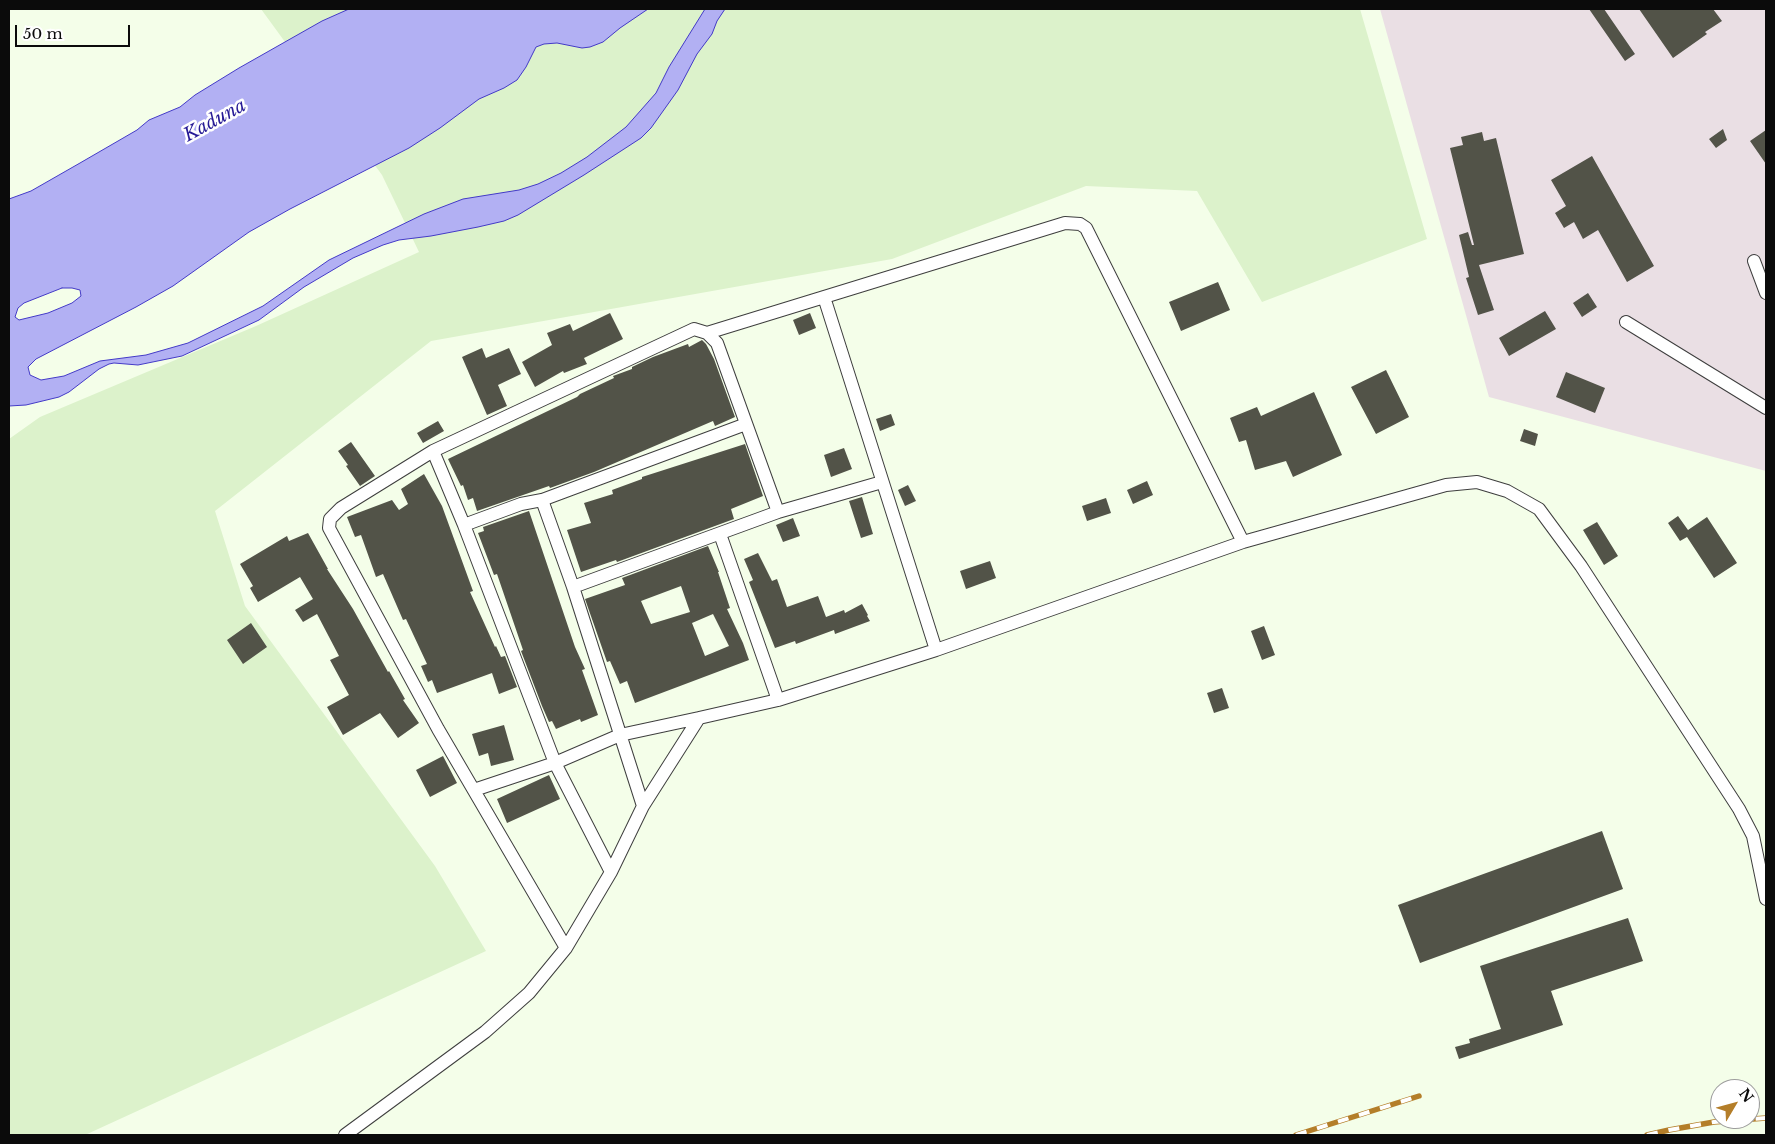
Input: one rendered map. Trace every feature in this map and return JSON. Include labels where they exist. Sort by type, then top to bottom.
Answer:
[{"type":"street","points":[[707,334],[1065,223],[1080,224],[1086,228],[1243,542]]},
{"type":"street","points":[[1754,262],[1766,293]]},
{"type":"street","points":[[824,298],[936,650]]},
{"type":"street","points":[[1626,322],[1766,408]]},
{"type":"street","points":[[566,948],[438,729],[329,528],[330,519],[341,508],[433,451],[694,329],[707,334],[717,343],[778,512]]},
{"type":"street","points":[[464,525],[522,504],[542,500],[746,424]]},
{"type":"street","points":[[433,451],[464,525],[555,763],[611,872]]},
{"type":"street","points":[[573,588],[778,512],[882,482]]},
{"type":"street","points":[[474,790],[555,763],[620,735],[778,700],[936,650],[1243,542],[1446,485],[1477,482],[1507,491],[1538,509],[1581,566],[1738,809],[1753,836],[1766,899]]},
{"type":"street","points":[[542,500],[573,588],[643,806]]},
{"type":"street","points":[[720,534],[778,700]]},
{"type":"street","points":[[345,1135],[485,1032],[529,992],[566,948],[611,872],[643,806],[699,718]]},
{"type":"shaded area","points":[[1380,9],[1766,9],[1766,471],[1489,397]]},
{"type":"green space","points":[[261,9],[1360,9],[1427,239],[1262,302],[1197,191],[1086,186],[892,259],[431,341],[215,511],[245,606],[435,866],[486,951],[85,1135],[9,1135],[9,439],[40,417],[256,326],[419,252],[382,175]]},
{"type":"water","name":"Kaduna","points":[[349,9],[648,9],[603,42],[590,47],[582,48],[557,43],[536,47],[517,80],[479,99],[409,148],[249,232],[173,286],[36,359],[28,367],[30,375],[41,380],[64,376],[100,361],[146,355],[188,343],[263,306],[329,260],[424,214],[463,199],[519,190],[538,184],[561,173],[587,157],[626,127],[656,93],[669,67],[705,9],[725,9],[717,21],[712,34],[697,54],[678,90],[651,128],[641,138],[518,215],[504,221],[478,227],[399,240],[383,245],[353,258],[304,287],[259,320],[182,356],[138,365],[109,364],[59,397],[26,405],[9,406],[9,199],[31,191],[137,130],[149,120],[180,107],[195,95],[239,68],[322,21]],"holes":[[[62,288],[80,290],[81,296],[72,303],[48,313],[19,320],[15,317],[18,308],[24,303]]]},
{"type":"building","points":[[1589,9],[1604,9],[1635,54],[1625,61]]},
{"type":"building","points":[[1639,9],[1713,9],[1722,21],[1673,58]]},
{"type":"building","points":[[1723,129],[1727,140],[1716,148],[1709,139]]},
{"type":"building","points":[[1766,130],[1766,164],[1750,141]]},
{"type":"building","points":[[1482,132],[1484,141],[1496,138],[1524,254],[1479,265],[1494,310],[1478,315],[1466,278],[1469,277],[1459,235],[1468,232],[1472,245],[1474,245],[1450,148],[1463,145],[1461,137]]},
{"type":"building","points":[[1592,156],[1654,266],[1627,282],[1598,230],[1583,239],[1574,222],[1564,228],[1555,213],[1566,206],[1551,180]]},
{"type":"building","points":[[1218,282],[1230,310],[1181,331],[1169,302]]},
{"type":"building","points":[[1588,293],[1597,307],[1582,317],[1573,303]]},
{"type":"building","points":[[1545,311],[1556,329],[1509,356],[1499,338]]},
{"type":"building","points":[[610,313],[623,339],[584,358],[587,364],[564,373],[563,371],[535,387],[522,362],[552,345],[547,333],[570,324],[573,331]]},
{"type":"building","points":[[810,313],[816,328],[799,335],[793,320]]},
{"type":"building","points":[[702,340],[714,359],[735,417],[715,426],[713,421],[594,472],[477,511],[473,498],[468,500],[463,485],[461,486],[448,459],[577,397],[614,378],[613,376],[632,369],[632,367],[653,357],[688,344],[689,347]]},
{"type":"building","points":[[482,348],[486,358],[509,348],[521,374],[498,385],[507,406],[487,415],[462,357]]},
{"type":"building","points":[[1386,370],[1409,417],[1376,434],[1351,387]]},
{"type":"building","points":[[1566,372],[1605,388],[1595,413],[1556,397]]},
{"type":"building","points":[[1314,392],[1342,455],[1293,477],[1286,461],[1255,470],[1246,440],[1239,442],[1230,418],[1257,407],[1261,416]]},
{"type":"building","points":[[891,414],[895,425],[880,431],[876,419]]},
{"type":"building","points":[[438,421],[444,431],[423,443],[417,433]]},
{"type":"building","points":[[1524,429],[1538,434],[1535,446],[1520,441]]},
{"type":"building","points":[[351,442],[375,476],[360,486],[338,451]]},
{"type":"building","points":[[745,444],[763,496],[731,509],[734,519],[617,562],[616,560],[581,572],[567,530],[591,523],[584,503],[613,494],[612,490],[642,479],[642,477]]},
{"type":"building","points":[[844,448],[852,469],[831,477],[824,455]]},
{"type":"building","points":[[424,474],[442,506],[473,591],[470,592],[495,647],[501,657],[505,656],[517,687],[499,694],[492,673],[437,693],[432,680],[428,682],[421,666],[427,664],[406,619],[403,620],[383,574],[376,577],[361,535],[355,537],[347,517],[392,500],[399,510],[408,504],[401,489]]},
{"type":"building","points":[[1147,481],[1153,495],[1133,504],[1127,490]]},
{"type":"building","points":[[908,485],[916,501],[905,506],[898,490]]},
{"type":"building","points":[[862,497],[873,534],[861,538],[849,501]]},
{"type":"building","points":[[1106,498],[1111,513],[1087,521],[1082,506]]},
{"type":"building","points":[[529,511],[575,647],[585,669],[582,670],[598,715],[581,722],[580,719],[556,729],[552,721],[549,722],[542,706],[521,651],[523,650],[497,574],[494,575],[478,533],[484,531],[483,527]]},
{"type":"building","points":[[1678,516],[1688,530],[1707,517],[1737,563],[1714,578],[1687,537],[1680,541],[1668,523]]},
{"type":"building","points":[[793,518],[800,536],[783,542],[776,525]]},
{"type":"building","points":[[1597,522],[1618,556],[1604,565],[1583,530]]},
{"type":"building","points":[[308,533],[327,569],[353,609],[405,699],[403,700],[419,723],[398,738],[380,713],[343,735],[327,707],[349,695],[330,660],[339,656],[317,614],[303,622],[295,610],[313,599],[300,577],[258,602],[250,588],[253,586],[240,564],[287,536],[289,541]]},
{"type":"building","points":[[708,546],[719,572],[730,608],[727,609],[749,660],[635,703],[627,681],[620,684],[610,661],[607,662],[585,599],[625,585],[622,578]],"holes":[[[681,586],[690,612],[651,624],[641,601]],[[713,614],[729,646],[705,656],[692,623]]]},
{"type":"building","points":[[758,553],[772,581],[777,579],[787,607],[818,596],[826,617],[844,610],[845,613],[862,604],[870,621],[835,634],[834,630],[796,644],[795,641],[775,648],[749,582],[753,580],[744,559]]},
{"type":"building","points":[[990,561],[996,578],[966,589],[960,571]]},
{"type":"building","points":[[251,623],[267,647],[243,664],[227,640]]},
{"type":"building","points":[[1264,626],[1275,655],[1262,660],[1251,631]]},
{"type":"building","points":[[1222,688],[1229,708],[1214,713],[1207,693]]},
{"type":"building","points":[[504,725],[514,760],[491,766],[488,753],[479,756],[472,734]]},
{"type":"building","points":[[443,756],[457,783],[430,797],[416,770]]},
{"type":"building","points":[[549,775],[560,799],[507,823],[497,799]]},
{"type":"building","points":[[1602,831],[1623,889],[1420,963],[1398,905]]},
{"type":"building","points":[[1628,918],[1643,961],[1551,991],[1563,1025],[1459,1059],[1455,1047],[1470,1043],[1469,1039],[1501,1029],[1480,966]]},
{"type":"railway","points":[[1296,1135],[1419,1096]]},
{"type":"railway","points":[[1647,1135],[1714,1122],[1766,1118]]}]
